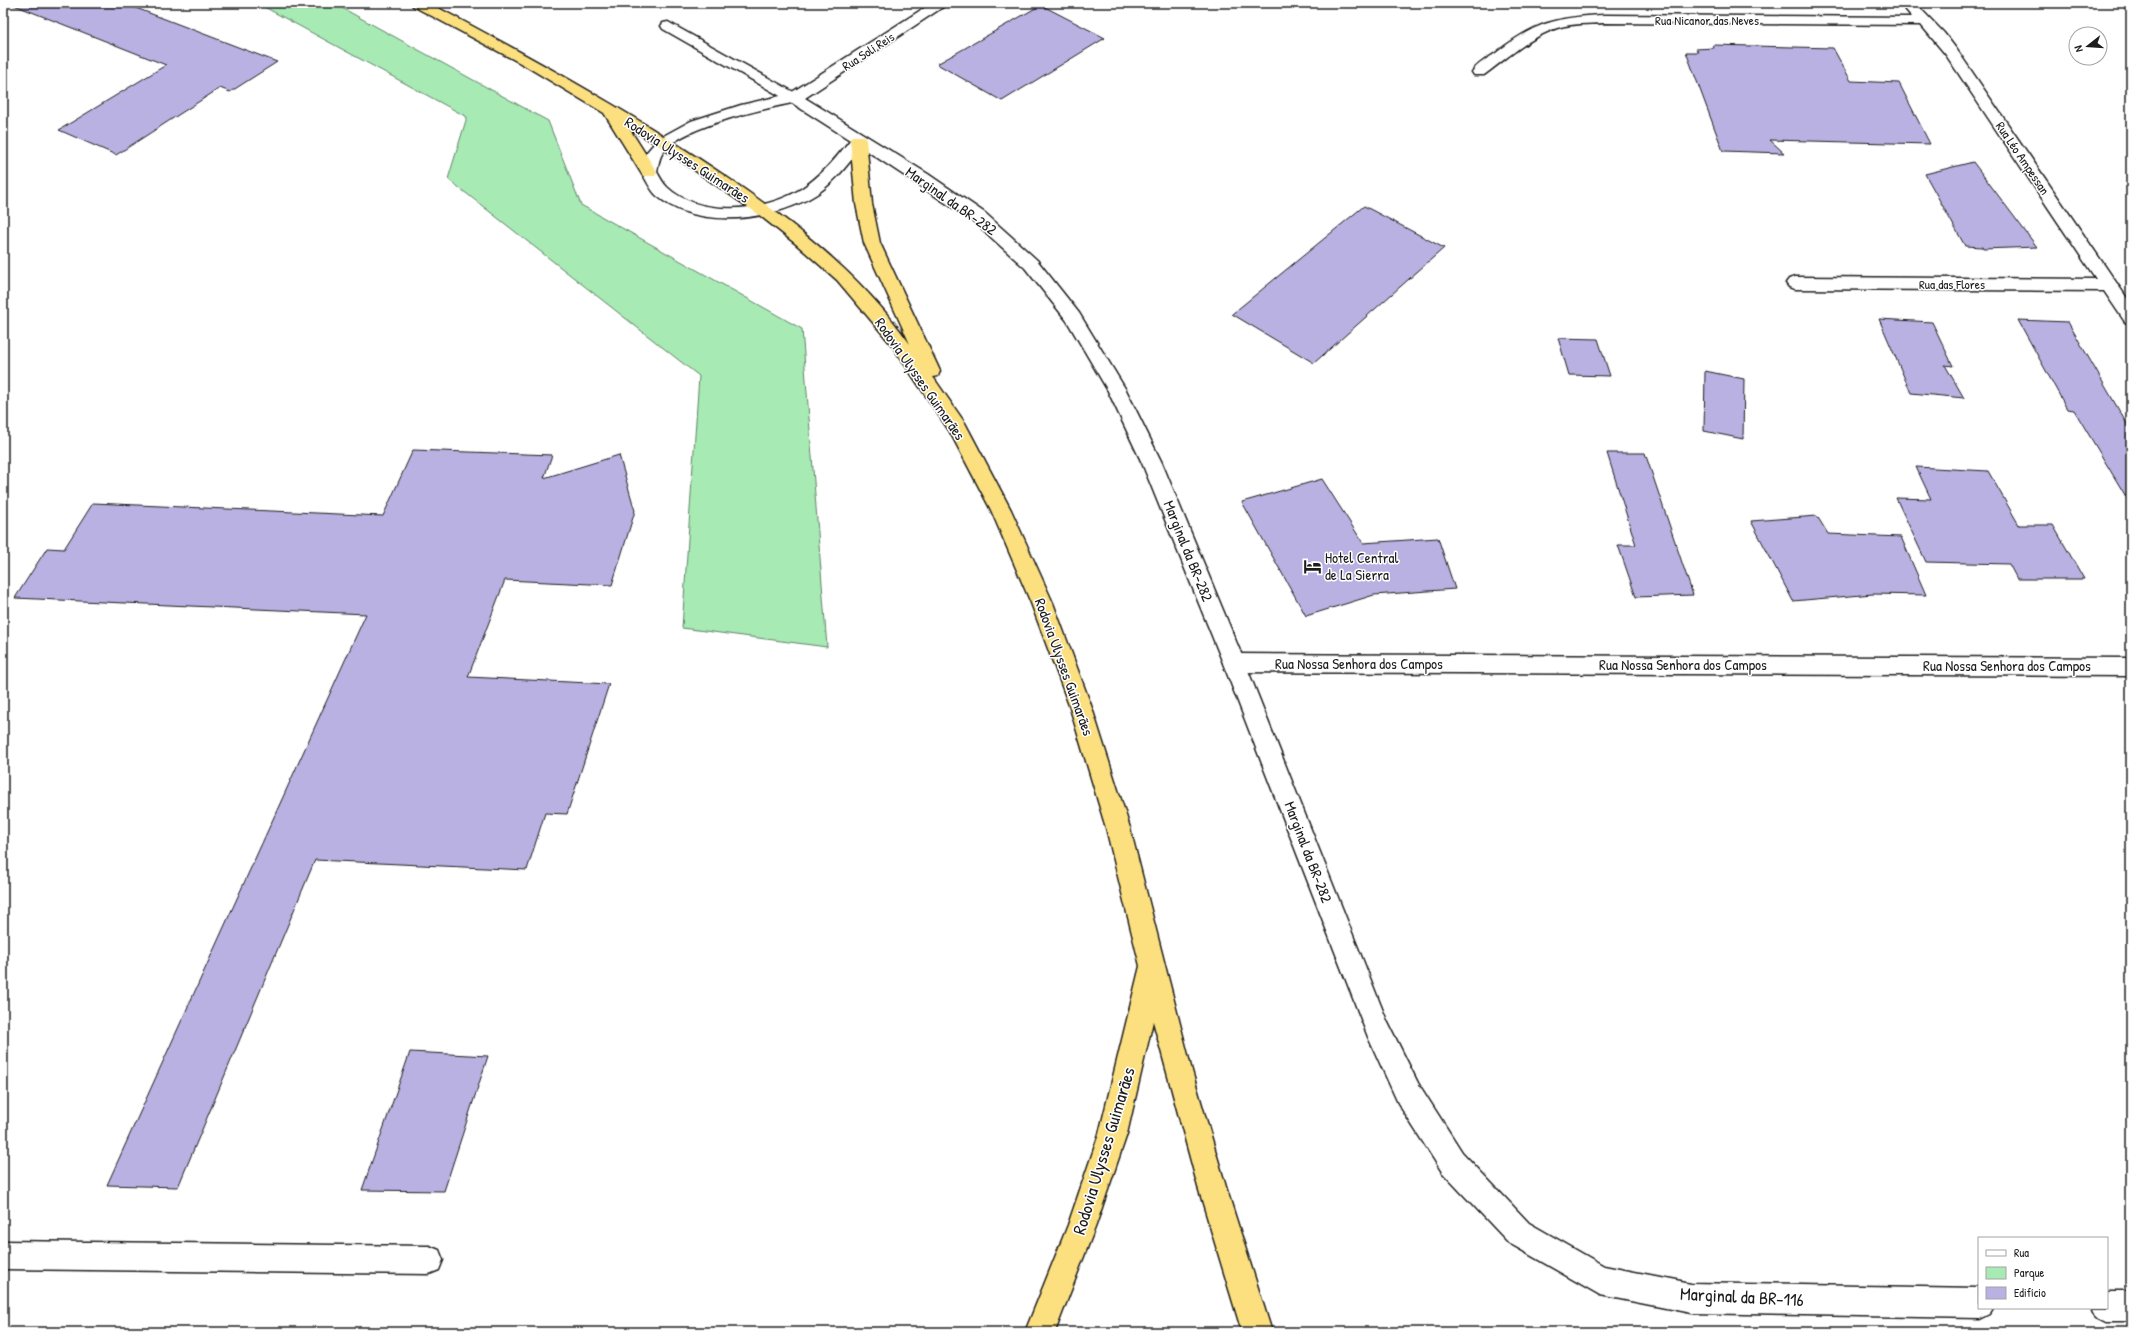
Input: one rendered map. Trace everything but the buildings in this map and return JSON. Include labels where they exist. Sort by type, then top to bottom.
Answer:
[{"type":"highway","name":"Rodovia Ulysses Guimarães","points":[[418,3],[529,62],[664,142],[764,210],[802,240],[843,276],[897,340],[958,428],[1004,517],[1042,603],[1081,708],[1118,828],[1179,1070],[1208,1172],[1257,1332]]},
{"type":"highway","points":[[610,110],[649,172]]},
{"type":"highway","points":[[858,139],[864,204],[872,243],[958,428]]},
{"type":"highway","name":"Rodovia Ulysses Guimarães","points":[[1040,1332],[1082,1225],[1113,1134],[1135,1047],[1152,965]]},
{"type":"street","name":"Rua Soli Reis","points":[[794,98],[942,3]]},
{"type":"street","name":"Rua Léo Ampessan","points":[[1907,3],[1925,21],[1952,53],[2131,318]]},
{"type":"street","name":"Rua Nicanor das Neves","points":[[1479,72],[1535,32],[1553,25],[1576,21],[1604,19],[1925,21]]},
{"type":"street","name":"Marginal da BR-282","points":[[668,26],[794,98],[979,217],[1032,264],[1073,316],[1117,390],[1152,462],[1234,663],[1377,1028],[1408,1093],[1452,1162],[1519,1234]]},
{"type":"street","points":[[794,98],[746,108],[697,124],[664,142],[654,153],[649,172],[662,192],[691,208],[722,214],[764,210],[797,197],[820,184],[840,164],[858,139]]},
{"type":"street","name":"Rua das Flores","points":[[1795,283],[2109,285]]},
{"type":"street","name":"Rua Nossa Senhora dos Campos","points":[[1234,663],[2131,667]]},
{"type":"street","name":"Marginal da BR-116","points":[[1519,1234],[1600,1280],[1691,1298],[1978,1304]]},
{"type":"street","points":[[3,1255],[429,1260]]},
{"type":"street","points":[[2108,1306],[2131,1306]]},
{"type":"green space","points":[[257,3],[333,3],[548,121],[581,205],[802,329],[827,647],[682,628],[699,376],[448,179],[467,117]]},
{"type":"place","name":"Hotel Central de La Sierra","points":[[1312,567]]}]
